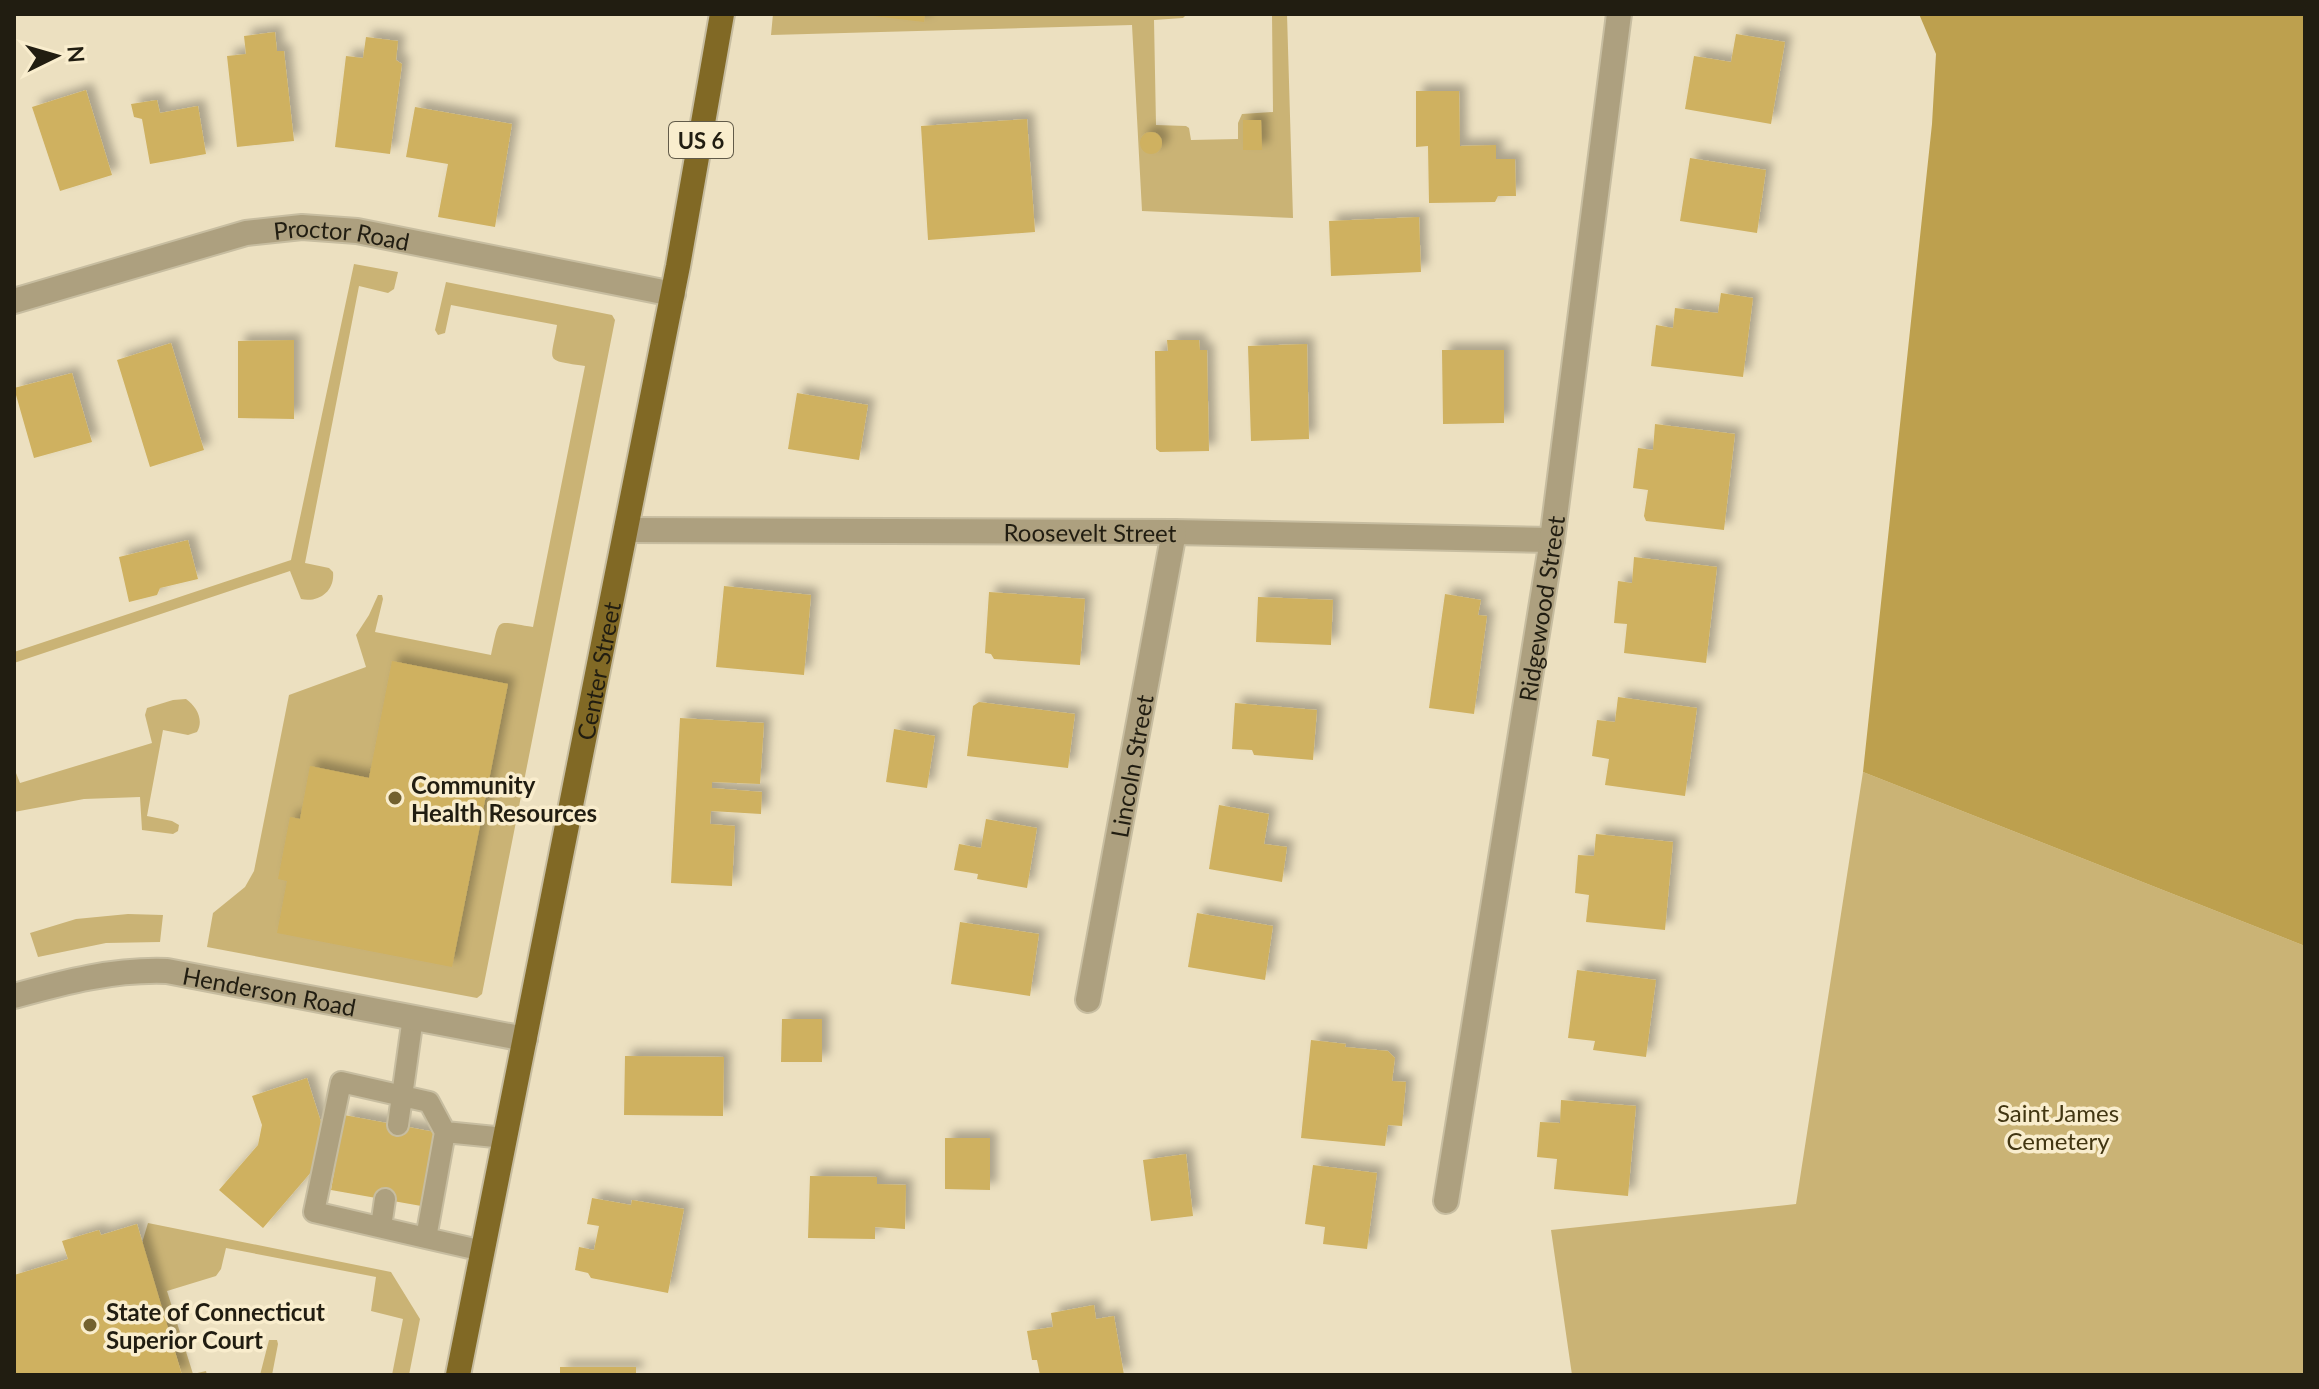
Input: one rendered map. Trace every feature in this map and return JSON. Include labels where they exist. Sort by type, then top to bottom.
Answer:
[{"type":"main road","name":"Center Street","points":[[458,1375],[673,294],[722,14]]},
{"type":"street","name":"Ridgewood Street","points":[[1446,1201],[1552,540],[1619,14]]},
{"type":"street","name":"Proctor Road","points":[[14,301],[246,233],[302,227],[357,231],[673,294]]},
{"type":"street","name":"Roosevelt Street","points":[[626,530],[1174,532],[1552,540]]},
{"type":"street","name":"Lincoln Street","points":[[1088,1000],[1174,532]]},
{"type":"street","name":"Henderson Road","points":[[14,996],[98,975],[167,971],[525,1039]]},
{"type":"lane","points":[[398,1125],[413,1017]]},
{"type":"lane","points":[[426,1238],[445,1132],[429,1102],[341,1082],[314,1212],[381,1227],[426,1238],[483,1251]]},
{"type":"lane","points":[[445,1132],[505,1138]]},
{"type":"lane","points":[[381,1227],[385,1199]]},
{"type":"green space","points":[[773,14],[1187,14],[1183,18],[1154,20],[1156,125],[1186,126],[1191,140],[1238,139],[1238,123],[1242,114],[1273,112],[1272,14],[1287,14],[1293,218],[1142,211],[1132,25],[771,35]]},
{"type":"green space","points":[[354,264],[398,272],[394,289],[388,293],[359,286],[305,563],[329,568],[333,572],[328,590],[314,599],[301,599],[290,571],[14,663],[14,652],[291,560]]},
{"type":"green space","points":[[446,282],[612,315],[615,320],[482,994],[477,998],[207,947],[213,913],[245,887],[254,871],[289,695],[366,667],[356,635],[378,595],[382,595],[383,599],[375,632],[491,655],[501,624],[533,627],[585,366],[553,358],[557,325],[451,305],[445,333],[438,335],[435,330]]},
{"type":"green space","points":[[186,699],[198,714],[199,727],[197,732],[188,735],[163,730],[147,816],[172,821],[179,825],[178,831],[173,834],[142,830],[140,797],[84,799],[14,812],[14,768],[20,783],[152,743],[145,715],[147,708]]},
{"type":"green space","name":"Saint James Cemetery","points":[[1863,772],[2305,946],[2305,1375],[1572,1375],[1551,1230],[1796,1204]]},
{"type":"green space","points":[[128,914],[163,915],[160,942],[106,943],[38,957],[30,933],[76,919]]},
{"type":"green space","points":[[148,1223],[391,1272],[420,1319],[409,1375],[392,1375],[403,1319],[371,1311],[376,1277],[226,1248],[216,1276],[167,1291],[193,1374],[206,1371],[207,1375],[182,1375],[142,1243]]},
{"type":"green space","points":[[269,1340],[277,1340],[278,1344],[272,1375],[260,1375]]},
{"type":"shaded area","points":[[1919,14],[2305,14],[2305,946],[1863,772],[1932,124],[1936,54]]},
{"type":"building","points":[[873,14],[925,14],[924,22]]},
{"type":"building","points":[[275,32],[277,51],[284,51],[294,141],[237,147],[227,56],[246,54],[244,36]]},
{"type":"building","points":[[1736,34],[1785,42],[1771,124],[1685,109],[1694,56],[1731,62]]},
{"type":"building","points":[[366,37],[398,41],[396,60],[402,64],[390,154],[335,147],[346,56],[363,58]]},
{"type":"building","points":[[86,90],[112,175],[60,191],[32,107]]},
{"type":"building","points":[[1416,91],[1459,91],[1460,146],[1496,145],[1496,159],[1515,159],[1516,196],[1498,196],[1495,202],[1429,203],[1428,146],[1416,147]]},
{"type":"building","points":[[157,100],[160,113],[198,106],[206,154],[150,164],[142,119],[134,117],[131,104]]},
{"type":"building","points":[[415,107],[512,124],[495,227],[438,217],[448,164],[406,157]]},
{"type":"building","points":[[1027,119],[1035,232],[928,240],[921,126]]},
{"type":"building","points":[[1243,120],[1261,120],[1262,150],[1243,150]]},
{"type":"building","points":[[1151,132],[1159,135],[1162,143],[1159,151],[1151,154],[1143,151],[1140,143],[1143,135]]},
{"type":"building","points":[[1690,158],[1766,170],[1757,233],[1680,221]]},
{"type":"building","points":[[1419,217],[1421,272],[1331,276],[1329,221]]},
{"type":"building","points":[[1721,293],[1753,298],[1743,377],[1651,366],[1656,325],[1673,328],[1675,308],[1718,313]]},
{"type":"building","points":[[294,340],[294,419],[238,418],[238,341]]},
{"type":"building","points":[[1167,340],[1199,340],[1200,350],[1207,350],[1209,451],[1160,452],[1156,449],[1155,351],[1168,351]]},
{"type":"building","points":[[171,343],[204,450],[150,467],[117,360]]},
{"type":"building","points":[[1307,344],[1309,439],[1251,441],[1248,346]]},
{"type":"building","points":[[1442,350],[1504,350],[1504,423],[1443,424]]},
{"type":"building","points":[[72,373],[92,442],[34,458],[14,388]]},
{"type":"building","points":[[797,393],[868,405],[859,460],[788,449]]},
{"type":"building","points":[[1655,424],[1735,434],[1724,530],[1646,521],[1648,490],[1633,488],[1638,448],[1653,450]]},
{"type":"building","points":[[188,540],[198,579],[160,588],[157,595],[129,602],[119,557]]},
{"type":"building","points":[[1634,557],[1717,567],[1706,663],[1624,653],[1627,624],[1614,623],[1618,581],[1632,583]]},
{"type":"building","points":[[724,586],[811,595],[804,675],[716,667]]},
{"type":"building","points":[[989,592],[1085,599],[1080,665],[994,659],[991,654],[985,653]]},
{"type":"building","points":[[1445,594],[1481,600],[1478,615],[1487,616],[1474,714],[1429,708]]},
{"type":"building","points":[[1258,597],[1333,600],[1331,645],[1256,642]]},
{"type":"building","name":"Community Health Resources","points":[[392,661],[508,684],[452,967],[277,933],[287,881],[278,879],[290,817],[300,819],[310,766],[369,778]]},
{"type":"building","points":[[1618,697],[1697,708],[1685,796],[1605,785],[1609,759],[1592,756],[1597,720],[1615,722]]},
{"type":"building","points":[[979,702],[1075,714],[1068,768],[967,756],[973,706]]},
{"type":"building","points":[[1235,703],[1317,710],[1313,760],[1254,755],[1252,750],[1232,749]]},
{"type":"building","points":[[680,718],[764,723],[760,784],[712,782],[712,788],[762,792],[761,814],[711,811],[710,824],[735,826],[732,886],[671,883]]},
{"type":"building","points":[[894,729],[935,736],[927,788],[886,782]]},
{"type":"building","points":[[1219,805],[1269,814],[1264,844],[1287,847],[1282,882],[1209,869]]},
{"type":"building","points":[[986,819],[1037,828],[1027,888],[977,879],[978,874],[954,870],[959,844],[981,848]]},
{"type":"building","points":[[1596,834],[1673,842],[1665,930],[1586,922],[1589,895],[1575,893],[1578,855],[1594,856]]},
{"type":"building","points":[[1197,913],[1273,926],[1265,980],[1188,967]]},
{"type":"building","points":[[960,922],[1039,934],[1030,996],[951,984]]},
{"type":"building","points":[[1577,970],[1656,980],[1646,1057],[1593,1050],[1595,1041],[1568,1038]]},
{"type":"building","points":[[782,1019],[822,1019],[822,1062],[781,1062]]},
{"type":"building","points":[[1311,1040],[1388,1051],[1395,1058],[1392,1081],[1406,1082],[1402,1126],[1388,1125],[1385,1146],[1301,1138]]},
{"type":"building","points":[[625,1056],[724,1057],[723,1116],[624,1115]]},
{"type":"building","points":[[307,1078],[321,1122],[312,1171],[263,1228],[219,1190],[258,1145],[262,1125],[252,1096]]},
{"type":"building","points":[[1561,1100],[1636,1106],[1628,1196],[1554,1189],[1557,1159],[1537,1157],[1540,1122],[1560,1123]]},
{"type":"building","points":[[344,1115],[440,1133],[427,1207],[331,1190]]},
{"type":"building","points":[[945,1138],[990,1138],[990,1190],[945,1189]]},
{"type":"building","points":[[1186,1154],[1193,1216],[1151,1221],[1143,1160]]},
{"type":"building","points":[[1313,1165],[1377,1173],[1367,1249],[1323,1244],[1325,1227],[1305,1224]]},
{"type":"building","points":[[810,1176],[877,1177],[877,1184],[906,1185],[905,1229],[875,1227],[875,1239],[808,1238]]},
{"type":"building","points":[[592,1198],[631,1205],[632,1200],[684,1209],[668,1293],[591,1278],[588,1273],[575,1270],[579,1247],[594,1250],[599,1226],[587,1224]]},
{"type":"building","name":"State of Connecticut Superior Court","points":[[137,1224],[182,1375],[14,1375],[14,1275],[68,1259],[62,1241],[99,1230],[101,1235]]},
{"type":"building","points":[[1094,1305],[1096,1319],[1114,1316],[1124,1375],[1040,1375],[1037,1360],[1032,1360],[1027,1331],[1053,1327],[1051,1313]]},
{"type":"building","points":[[560,1367],[636,1367],[636,1375],[560,1375]]},
{"type":"place","name":"Community Health Resources","points":[[395,798]]},
{"type":"place","name":"State of Connecticut Superior Court","points":[[90,1325]]}]
